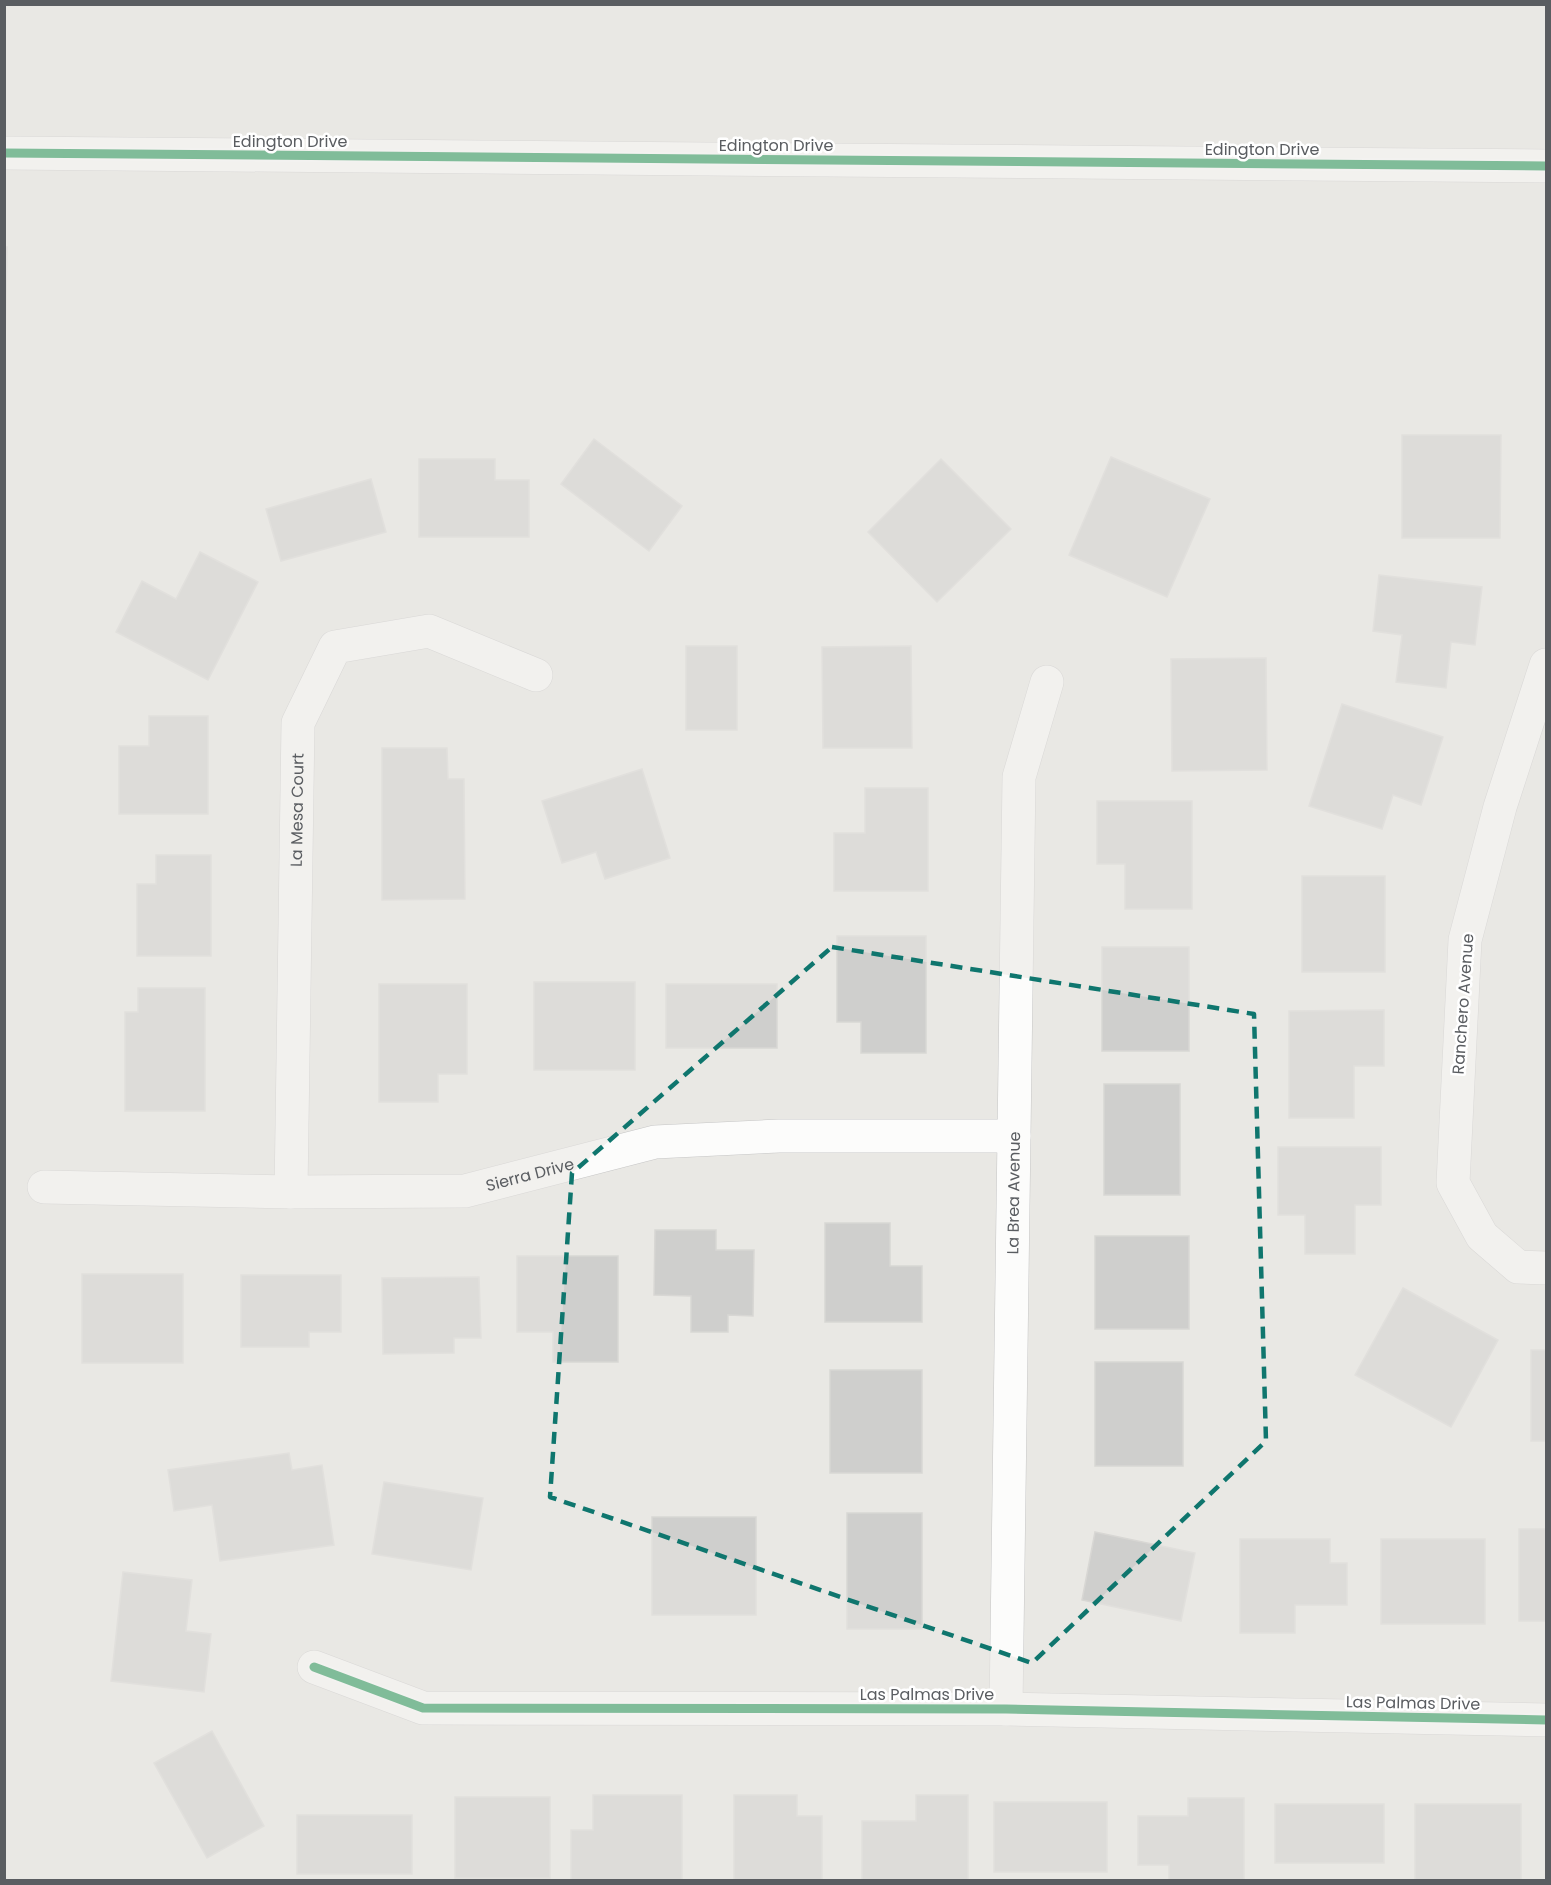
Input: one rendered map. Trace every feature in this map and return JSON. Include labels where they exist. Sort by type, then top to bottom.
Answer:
[{"type":"street","name":"Edington Drive","points":[[4,153],[1546,166]]},
{"type":"street","name":"La Mesa Court","points":[[291,1192],[298,723],[335,647],[429,631],[536,675]]},
{"type":"street","name":"Ranchero Avenue","points":[[1546,665],[1500,807],[1465,940],[1453,1183],[1482,1236],[1518,1267],[1546,1268]]},
{"type":"street","name":"La Brea Avenue","points":[[1006,1709],[1019,777],[1047,682]]},
{"type":"street","name":"Sierra Drive","points":[[44,1187],[291,1192],[465,1191],[655,1142],[778,1136],[1014,1136]]},
{"type":"street","name":"Las Palmas Drive","points":[[314,1667],[423,1708],[1006,1709],[1546,1720]]},
{"type":"highlighted area","points":[[832,947],[1254,1014],[1266,1441],[1032,1663],[550,1497],[572,1173]]},
{"type":"building","points":[[4,247],[7,247],[5,344],[4,344]]},
{"type":"building","points":[[1402,435],[1501,435],[1500,538],[1402,538]]},
{"type":"building","points":[[594,439],[682,506],[649,551],[561,484]]},
{"type":"building","points":[[1111,457],[1210,499],[1167,597],[1069,555]]},
{"type":"building","points":[[419,459],[495,459],[495,480],[529,480],[529,537],[419,537]]},
{"type":"building","points":[[941,459],[1011,529],[937,602],[868,532]]},
{"type":"building","points":[[371,479],[386,532],[281,561],[266,509]]},
{"type":"building","points":[[200,552],[258,582],[208,680],[116,632],[142,581],[176,599]]},
{"type":"building","points":[[1379,575],[1482,587],[1475,645],[1451,642],[1446,688],[1396,682],[1402,635],[1373,631]]},
{"type":"building","points":[[686,646],[737,646],[737,730],[686,730]]},
{"type":"building","points":[[911,646],[912,748],[823,748],[822,647]]},
{"type":"building","points":[[1266,658],[1267,770],[1172,771],[1171,659]]},
{"type":"building","points":[[1342,704],[1443,737],[1421,805],[1393,795],[1382,829],[1309,806]]},
{"type":"building","points":[[149,716],[208,716],[208,814],[119,814],[119,746],[149,746]]},
{"type":"building","points":[[382,748],[447,748],[448,779],[464,779],[465,899],[382,900]]},
{"type":"building","points":[[642,769],[670,858],[605,879],[596,852],[562,863],[542,801]]},
{"type":"building","points":[[865,788],[928,788],[928,891],[834,891],[834,833],[865,833]]},
{"type":"building","points":[[1097,801],[1192,801],[1192,909],[1125,909],[1125,864],[1097,864]]},
{"type":"building","points":[[156,855],[211,855],[211,956],[137,956],[137,884],[156,884]]},
{"type":"building","points":[[1302,876],[1385,876],[1385,972],[1302,972]]},
{"type":"building","points":[[837,936],[926,936],[926,1053],[861,1053],[861,1022],[837,1022]]},
{"type":"building","points":[[1102,947],[1189,947],[1189,1051],[1102,1051]]},
{"type":"building","points":[[534,982],[635,982],[635,1070],[534,1070]]},
{"type":"building","points":[[379,984],[467,984],[467,1074],[438,1074],[438,1102],[379,1102]]},
{"type":"building","points":[[666,984],[777,984],[777,1048],[666,1048]]},
{"type":"building","points":[[138,988],[205,988],[205,1111],[125,1111],[125,1012],[138,1012]]},
{"type":"building","points":[[1384,1010],[1384,1066],[1354,1066],[1354,1118],[1289,1118],[1289,1011]]},
{"type":"building","points":[[1104,1084],[1180,1084],[1180,1195],[1104,1195]]},
{"type":"building","points":[[1278,1147],[1381,1147],[1381,1205],[1355,1205],[1355,1254],[1305,1254],[1305,1215],[1278,1215]]},
{"type":"building","points":[[825,1223],[890,1223],[890,1266],[922,1266],[922,1322],[825,1322]]},
{"type":"building","points":[[655,1230],[716,1230],[716,1250],[754,1250],[753,1316],[728,1315],[728,1332],[691,1332],[691,1296],[654,1295]]},
{"type":"building","points":[[1095,1236],[1189,1236],[1189,1329],[1095,1329]]},
{"type":"building","points":[[517,1256],[618,1256],[618,1362],[553,1362],[553,1332],[517,1332]]},
{"type":"building","points":[[82,1274],[183,1274],[183,1363],[82,1363]]},
{"type":"building","points":[[241,1275],[341,1275],[341,1332],[309,1332],[309,1347],[241,1347]]},
{"type":"building","points":[[479,1277],[481,1338],[454,1338],[454,1353],[383,1354],[382,1278]]},
{"type":"building","points":[[1403,1288],[1498,1340],[1451,1427],[1355,1375]]},
{"type":"building","points":[[1531,1350],[1546,1350],[1546,1441],[1531,1441]]},
{"type":"building","points":[[1095,1362],[1183,1362],[1183,1466],[1095,1466]]},
{"type":"building","points":[[830,1370],[922,1370],[922,1473],[830,1473]]},
{"type":"building","points":[[289,1453],[292,1470],[322,1465],[334,1545],[220,1561],[212,1505],[174,1511],[168,1470]]},
{"type":"building","points":[[384,1482],[483,1498],[471,1570],[372,1554]]},
{"type":"building","points":[[847,1513],[922,1513],[922,1629],[847,1629]]},
{"type":"building","points":[[652,1517],[756,1517],[756,1615],[652,1615]]},
{"type":"building","points":[[1519,1529],[1546,1529],[1546,1621],[1519,1621]]},
{"type":"building","points":[[1095,1532],[1195,1553],[1181,1621],[1082,1600]]},
{"type":"building","points":[[1240,1539],[1330,1539],[1330,1563],[1347,1563],[1347,1605],[1295,1605],[1295,1633],[1240,1633]]},
{"type":"building","points":[[1381,1539],[1485,1539],[1485,1624],[1381,1624]]},
{"type":"building","points":[[123,1572],[192,1580],[186,1631],[211,1634],[204,1692],[111,1681]]},
{"type":"building","points":[[212,1731],[264,1826],[207,1858],[154,1763]]},
{"type":"building","points":[[593,1795],[682,1795],[682,1880],[571,1880],[571,1830],[593,1830]]},
{"type":"building","points":[[734,1795],[797,1795],[797,1816],[822,1816],[822,1880],[734,1880]]},
{"type":"building","points":[[916,1795],[968,1795],[968,1880],[862,1880],[862,1821],[916,1821]]},
{"type":"building","points":[[455,1797],[550,1797],[550,1878],[455,1878]]},
{"type":"building","points":[[1188,1798],[1244,1798],[1244,1880],[1169,1880],[1169,1865],[1138,1865],[1138,1816],[1188,1816]]},
{"type":"building","points":[[994,1802],[1107,1802],[1107,1872],[994,1872]]},
{"type":"building","points":[[1275,1804],[1384,1804],[1384,1863],[1275,1863]]},
{"type":"building","points":[[1415,1804],[1521,1804],[1521,1880],[1415,1880]]},
{"type":"building","points":[[297,1815],[412,1815],[412,1874],[297,1874]]},
{"type":"cycle path","points":[[4,153],[1546,166]]},
{"type":"cycle path","points":[[314,1667],[423,1708],[1006,1709],[1546,1720]]}]
